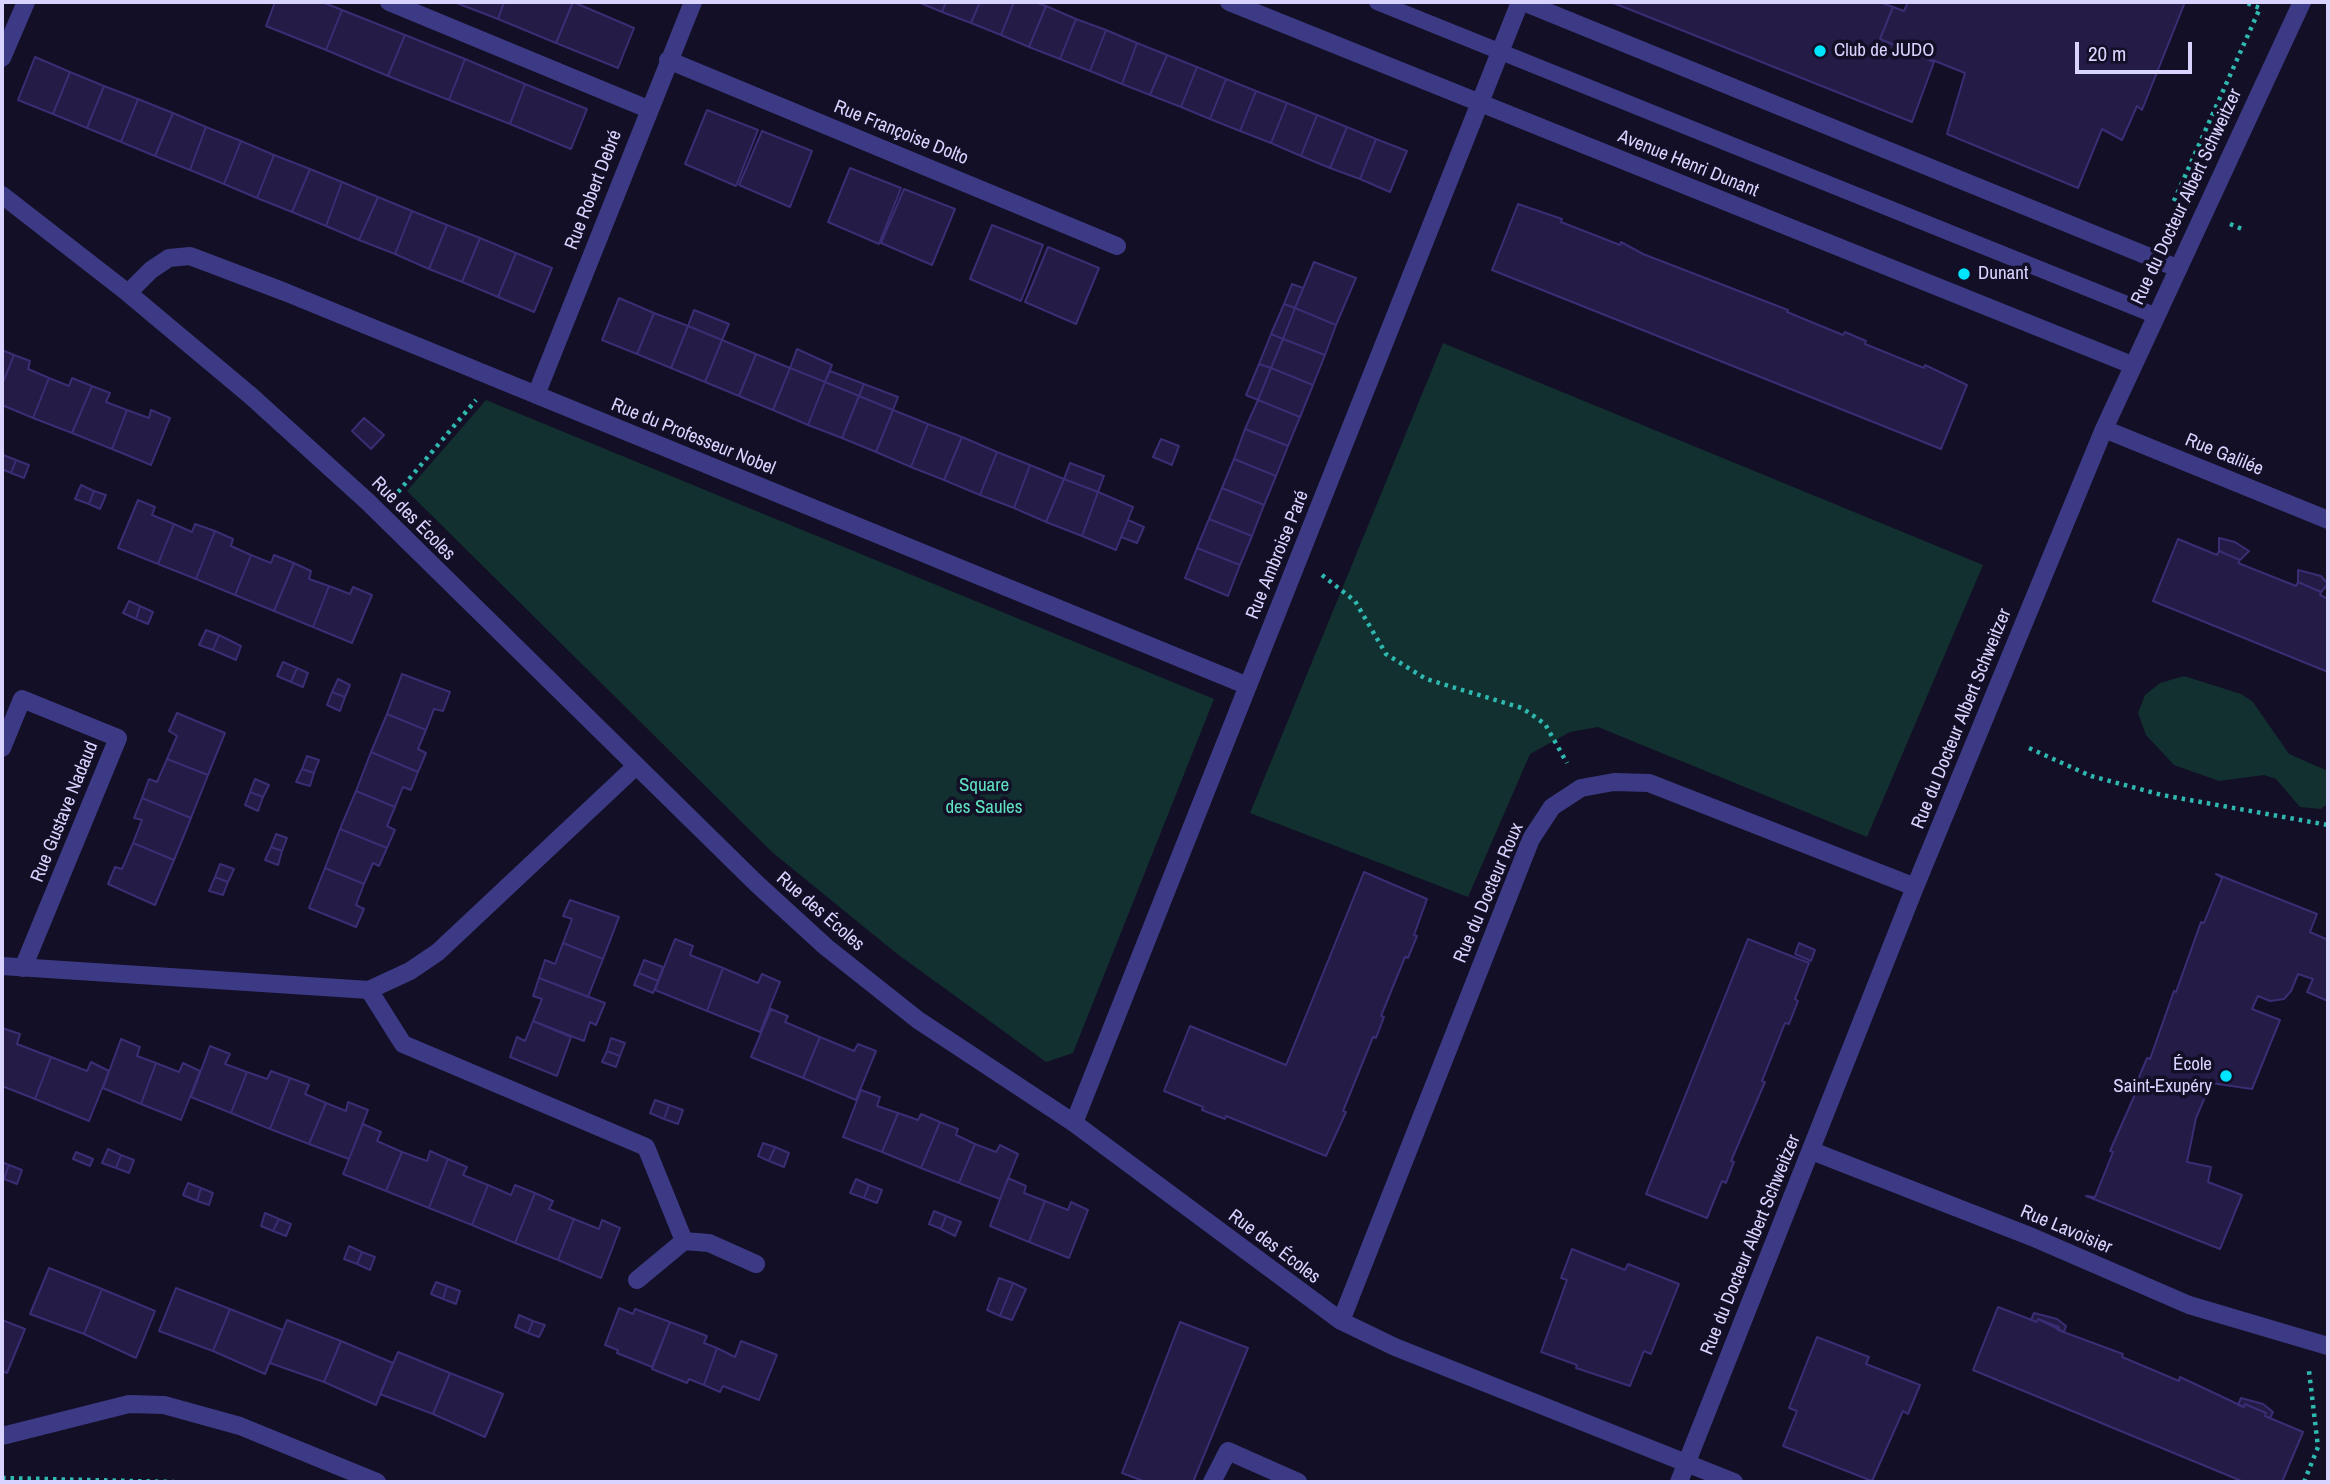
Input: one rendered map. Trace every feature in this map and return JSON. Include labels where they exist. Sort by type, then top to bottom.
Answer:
[{"type":"street","points":[[2,58],[26,2]]},
{"type":"street","points":[[389,2],[648,109]]},
{"type":"street","name":"Rue Robert Debré","points":[[536,395],[693,2]]},
{"type":"street","name":"Avenue Henri Dunant","points":[[1229,2],[2132,365]]},
{"type":"street","points":[[1521,2],[2177,268]]},
{"type":"street","name":"Rue Ambroise Paré","points":[[1074,1123],[1521,2]]},
{"type":"street","name":"Rue du Docteur Albert Schweitzer","points":[[1679,1482],[1915,887],[2104,429],[2154,315],[2302,2]]},
{"type":"street","name":"Rue Françoise Dolto","points":[[668,60],[1117,246]]},
{"type":"street","name":"Rue des Écoles","points":[[2,195],[128,293],[251,396],[402,537],[635,767],[826,947],[918,1020],[1074,1123],[1341,1321],[1395,1348],[1734,1482]]},
{"type":"street","name":"Rue du Professeur Nobel","points":[[128,293],[151,270],[169,258],[190,256],[1248,687]]},
{"type":"street","name":"Rue Galilée","points":[[2104,429],[2328,520]]},
{"type":"street","name":"Rue Gustave Nadaud","points":[[2,748],[22,699],[118,738],[23,968]]},
{"type":"street","points":[[2,966],[369,990],[410,971],[438,952],[635,767]]},
{"type":"street","name":"Rue du Docteur Roux","points":[[1341,1321],[1531,839],[1552,807],[1581,788],[1614,782],[1648,783],[1915,887]]},
{"type":"street","points":[[369,990],[403,1044],[646,1147],[684,1241]]},
{"type":"street","name":"Rue Lavoisier","points":[[1812,1151],[2032,1237],[2189,1305],[2328,1346]]},
{"type":"street","points":[[637,1279],[684,1241],[709,1243],[755,1264]]},
{"type":"street","points":[[2,1436],[129,1404],[164,1405],[240,1426],[377,1482]]},
{"type":"street","points":[[1212,1482],[1228,1451],[1298,1482]]},
{"type":"lane","name":"Avenue Henri Dunant","points":[[1377,2],[2154,315]]},
{"type":"path","points":[[402,537],[396,495],[494,378]]},
{"type":"path","points":[[1300,557],[1355,601],[1385,654],[1426,679],[1522,708],[1545,724],[1581,788]]},
{"type":"path","points":[[2029,748],[2091,776],[2162,795],[2328,825]]},
{"type":"path","points":[[2304,1482],[2318,1447],[2306,1341]]},
{"type":"path","points":[[2,1478],[174,1482]]},
{"type":"green space","points":[[1443,343],[1983,565],[1867,837],[1598,727],[1570,732],[1530,754],[1468,897],[1250,813]]},
{"type":"green space","name":"Square des Saules","points":[[486,400],[1214,699],[1073,1053],[1046,1062],[896,953],[772,852],[407,491]]},
{"type":"green space","points":[[2184,676],[2241,694],[2253,702],[2289,754],[2328,771],[2328,803],[2321,809],[2300,807],[2276,779],[2264,775],[2219,781],[2174,765],[2146,735],[2138,713],[2145,695],[2160,683]]},
{"type":"building","points":[[275,2],[322,2],[342,10],[326,50],[266,26]]},
{"type":"building","points":[[454,2],[504,2],[498,19]]},
{"type":"building","points":[[504,2],[573,2],[556,43],[498,19]]},
{"type":"building","points":[[573,2],[634,28],[618,68],[556,43]]},
{"type":"building","points":[[918,2],[946,2],[942,12]]},
{"type":"building","points":[[946,2],[980,2],[971,23],[942,12]]},
{"type":"building","points":[[980,2],[1014,2],[1001,35],[971,23]]},
{"type":"building","points":[[1014,2],[1035,2],[1046,6],[1029,47],[1001,35]]},
{"type":"building","name":"Club de JUDO","points":[[1611,2],[1879,2],[1893,7],[1880,39],[1934,62],[1912,122]]},
{"type":"building","points":[[1908,2],[2185,2],[2142,110],[2137,106],[2122,140],[2102,129],[2078,188],[1947,134],[1965,73],[1880,39],[1893,7],[1904,11]]},
{"type":"building","points":[[1046,6],[1076,19],[1060,59],[1029,47]]},
{"type":"building","points":[[342,10],[405,35],[388,76],[326,50]]},
{"type":"building","points":[[1076,19],[1106,30],[1090,71],[1060,59]]},
{"type":"building","points":[[1106,30],[1137,43],[1122,84],[1090,71]]},
{"type":"building","points":[[405,35],[465,59],[449,100],[388,76]]},
{"type":"building","points":[[1137,43],[1167,55],[1150,95],[1122,84]]},
{"type":"building","points":[[1167,55],[1197,67],[1181,107],[1150,95]]},
{"type":"building","points":[[35,57],[70,72],[53,114],[18,100]]},
{"type":"building","points":[[465,59],[525,84],[510,124],[449,100]]},
{"type":"building","points":[[1197,67],[1226,79],[1210,119],[1181,107]]},
{"type":"building","points":[[70,72],[104,86],[87,128],[53,114]]},
{"type":"building","points":[[1226,79],[1256,91],[1240,131],[1210,119]]},
{"type":"building","points":[[525,84],[587,109],[571,149],[510,124]]},
{"type":"building","points":[[104,86],[138,99],[121,142],[87,128]]},
{"type":"building","points":[[1256,91],[1287,103],[1271,143],[1240,131]]},
{"type":"building","points":[[138,99],[173,113],[155,156],[121,142]]},
{"type":"building","points":[[1287,103],[1317,115],[1301,156],[1271,143]]},
{"type":"building","points":[[707,110],[758,130],[736,186],[685,164]]},
{"type":"building","points":[[173,113],[206,127],[190,170],[155,156]]},
{"type":"building","points":[[1317,115],[1347,127],[1330,168],[1301,156]]},
{"type":"building","points":[[206,127],[241,141],[224,184],[190,170]]},
{"type":"building","points":[[1347,127],[1376,139],[1360,179],[1330,168]]},
{"type":"building","points":[[762,131],[812,151],[790,207],[739,185]]},
{"type":"building","points":[[1376,139],[1407,151],[1390,192],[1360,179]]},
{"type":"building","points":[[241,141],[274,155],[257,198],[224,184]]},
{"type":"building","points":[[274,155],[310,169],[292,212],[257,198]]},
{"type":"building","points":[[850,168],[901,188],[879,244],[828,222]]},
{"type":"building","points":[[310,169],[342,182],[326,226],[292,212]]},
{"type":"building","points":[[342,182],[378,197],[359,240],[326,226]]},
{"type":"building","points":[[904,189],[955,209],[932,265],[881,243]]},
{"type":"building","points":[[378,197],[412,211],[395,254],[359,240]]},
{"type":"building","points":[[1518,204],[1562,219],[1561,222],[1620,245],[1621,242],[1643,254],[1788,310],[1787,312],[1843,335],[1845,332],[1866,341],[1865,344],[1924,368],[1925,365],[1967,385],[1941,449],[1492,270]]},
{"type":"building","points":[[412,211],[447,225],[429,269],[395,254]]},
{"type":"building","points":[[447,225],[480,238],[462,282],[429,269]]},
{"type":"building","points":[[992,225],[1043,245],[1021,301],[970,279]]},
{"type":"building","points":[[480,238],[516,253],[498,297],[462,282]]},
{"type":"building","points":[[1048,247],[1099,268],[1076,324],[1025,302]]},
{"type":"building","points":[[516,253],[552,268],[534,312],[498,297]]},
{"type":"building","points":[[1314,262],[1356,278],[1336,325],[1295,308]]},
{"type":"building","points":[[1292,284],[1303,288],[1295,308],[1284,304]]},
{"type":"building","points":[[619,298],[654,313],[637,354],[602,340]]},
{"type":"building","points":[[1284,304],[1295,308],[1283,339],[1271,334]]},
{"type":"building","points":[[1295,308],[1336,325],[1325,355],[1283,339]]},
{"type":"building","points":[[694,310],[729,324],[722,340],[688,326]]},
{"type":"building","points":[[654,313],[688,326],[671,368],[637,354]]},
{"type":"building","points":[[688,326],[722,340],[705,382],[671,368]]},
{"type":"building","points":[[1271,334],[1283,339],[1271,368],[1259,364]]},
{"type":"building","points":[[1283,339],[1325,355],[1313,385],[1271,368]]},
{"type":"building","points":[[722,340],[756,354],[739,396],[705,382]]},
{"type":"building","points":[[797,349],[832,365],[825,382],[790,368]]},
{"type":"building","points":[[2,350],[14,355],[2,385]]},
{"type":"building","points":[[756,354],[790,368],[773,410],[739,396]]},
{"type":"building","points":[[14,355],[30,361],[28,369],[49,378],[33,418],[2,405],[2,385]]},
{"type":"building","points":[[1259,364],[1271,368],[1258,400],[1246,395]]},
{"type":"building","points":[[790,368],[825,382],[808,425],[773,410]]},
{"type":"building","points":[[1271,368],[1313,385],[1300,417],[1258,400]]},
{"type":"building","points":[[830,371],[864,384],[859,396],[825,382]]},
{"type":"building","points":[[49,378],[69,386],[72,378],[92,386],[72,433],[33,418]]},
{"type":"building","points":[[825,382],[859,396],[842,438],[808,425]]},
{"type":"building","points":[[864,384],[898,397],[893,410],[859,396]]},
{"type":"building","points":[[92,386],[110,393],[106,402],[127,410],[112,449],[72,433]]},
{"type":"building","points":[[859,396],[893,410],[876,452],[842,438]]},
{"type":"building","points":[[1258,400],[1300,417],[1288,446],[1245,429]]},
{"type":"building","points":[[127,410],[149,418],[151,410],[170,418],[151,465],[112,449]]},
{"type":"building","points":[[893,410],[928,424],[911,467],[876,452]]},
{"type":"building","points":[[364,418],[384,435],[371,449],[352,431]]},
{"type":"building","points":[[928,424],[962,437],[944,480],[911,467]]},
{"type":"building","points":[[1245,429],[1288,446],[1276,476],[1234,459]]},
{"type":"building","points":[[962,437],[997,452],[980,495],[944,480]]},
{"type":"building","points":[[1161,439],[1179,446],[1172,465],[1153,457]]},
{"type":"building","points":[[997,452],[1030,465],[1014,508],[980,495]]},
{"type":"building","points":[[3,455],[16,460],[11,473],[2,469]]},
{"type":"building","points":[[1234,459],[1276,476],[1264,505],[1222,488]]},
{"type":"building","points":[[16,460],[29,465],[24,478],[11,473]]},
{"type":"building","points":[[1070,463],[1104,476],[1098,492],[1064,479]]},
{"type":"building","points":[[1030,465],[1064,479],[1046,522],[1014,508]]},
{"type":"building","points":[[1064,479],[1098,492],[1082,536],[1046,522]]},
{"type":"building","points":[[81,485],[94,491],[89,504],[75,499]]},
{"type":"building","points":[[1222,488],[1264,505],[1252,536],[1209,519]]},
{"type":"building","points":[[94,491],[106,495],[100,509],[89,504]]},
{"type":"building","points":[[1098,492],[1133,507],[1116,550],[1082,536]]},
{"type":"building","points":[[138,500],[155,507],[152,515],[174,524],[158,564],[118,548]]},
{"type":"building","points":[[1209,519],[1252,536],[1240,565],[1197,548]]},
{"type":"building","points":[[1128,520],[1144,527],[1137,543],[1121,537]]},
{"type":"building","points":[[174,524],[192,532],[195,524],[215,531],[196,579],[158,564]]},
{"type":"building","points":[[215,531],[233,539],[231,546],[251,555],[235,595],[196,579]]},
{"type":"building","points":[[2219,538],[2235,542],[2249,551],[2240,560],[2219,551]]},
{"type":"building","points":[[2178,539],[2217,555],[2219,551],[2240,560],[2238,563],[2296,586],[2298,582],[2321,592],[2320,595],[2328,599],[2328,672],[2153,601]]},
{"type":"building","points":[[1197,548],[1240,565],[1228,596],[1185,578]]},
{"type":"building","points":[[251,555],[271,563],[274,555],[294,563],[274,611],[235,595]]},
{"type":"building","points":[[294,563],[311,571],[309,579],[329,586],[313,627],[274,611]]},
{"type":"building","points":[[2298,570],[2321,576],[2328,584],[2321,592],[2298,582]]},
{"type":"building","points":[[329,586],[350,594],[353,587],[372,595],[352,643],[313,627]]},
{"type":"building","points":[[129,601],[140,606],[136,619],[123,613]]},
{"type":"building","points":[[140,606],[153,612],[148,624],[136,619]]},
{"type":"building","points":[[206,630],[219,635],[213,650],[199,645]]},
{"type":"building","points":[[219,635],[241,646],[236,660],[213,650]]},
{"type":"building","points":[[283,662],[297,668],[291,682],[277,676]]},
{"type":"building","points":[[297,668],[308,673],[303,687],[291,682]]},
{"type":"building","points":[[402,674],[450,692],[443,711],[434,709],[426,730],[387,714]]},
{"type":"building","points":[[338,679],[350,685],[345,697],[332,692]]},
{"type":"building","points":[[332,692],[345,697],[340,711],[327,705]]},
{"type":"building","points":[[177,713],[225,733],[208,775],[167,759],[177,736],[169,731]]},
{"type":"building","points":[[387,714],[426,730],[418,749],[426,753],[418,772],[371,752]]},
{"type":"building","points":[[371,752],[418,772],[411,790],[403,787],[395,807],[356,791]]},
{"type":"building","points":[[307,756],[319,760],[314,773],[302,769]]},
{"type":"building","points":[[167,759],[208,775],[191,818],[142,798],[149,779],[157,782]]},
{"type":"building","points":[[302,769],[314,773],[310,786],[296,782]]},
{"type":"building","points":[[255,779],[269,785],[263,797],[250,792]]},
{"type":"building","points":[[356,791],[395,807],[387,826],[395,830],[387,848],[340,829]]},
{"type":"building","points":[[250,792],[263,797],[258,811],[245,805]]},
{"type":"building","points":[[142,798],[191,818],[174,860],[133,843],[142,820],[134,818]]},
{"type":"building","points":[[340,829],[387,848],[379,866],[373,863],[364,884],[325,868]]},
{"type":"building","points":[[276,834],[287,838],[282,851],[271,847]]},
{"type":"building","points":[[133,843],[174,860],[155,905],[108,884],[115,867],[122,869]]},
{"type":"building","points":[[271,847],[282,851],[278,865],[265,860]]},
{"type":"building","points":[[220,864],[234,869],[228,882],[215,877]]},
{"type":"building","points":[[325,868],[364,884],[356,905],[364,909],[356,927],[309,908]]},
{"type":"building","points":[[1364,872],[1427,899],[1414,935],[1417,936],[1408,958],[1405,957],[1381,1016],[1384,1017],[1376,1038],[1373,1037],[1343,1111],[1346,1112],[1326,1156],[1226,1116],[1225,1119],[1202,1110],[1203,1107],[1164,1091],[1190,1026],[1286,1065]]},
{"type":"building","points":[[2216,874],[2317,914],[2310,932],[2328,940],[2328,1001],[2307,992],[2313,979],[2298,974],[2291,991],[2284,999],[2270,1001],[2258,996],[2252,1009],[2280,1020],[2252,1089],[2211,1083],[2196,1118],[2187,1162],[2211,1167],[2208,1182],[2242,1195],[2220,1249],[2086,1196],[2095,1197],[2113,1152],[2110,1151],[2140,1083],[2137,1082],[2147,1058],[2150,1059],[2201,922],[2204,923],[2222,878]]},
{"type":"building","points":[[215,877],[228,882],[223,895],[209,891]]},
{"type":"building","points":[[570,900],[619,917],[603,959],[563,943],[572,919],[563,916]]},
{"type":"building","points":[[675,939],[693,946],[690,955],[723,968],[707,1011],[655,990]]},
{"type":"building","points":[[1748,939],[1809,963],[1795,999],[1798,1001],[1789,1024],[1785,1023],[1762,1081],[1765,1082],[1731,1161],[1734,1162],[1726,1183],[1722,1181],[1707,1218],[1646,1194]]},
{"type":"building","points":[[563,943],[603,959],[588,997],[539,978],[545,960],[555,964]]},
{"type":"building","points":[[1799,943],[1815,950],[1811,961],[1795,954]]},
{"type":"building","points":[[644,960],[663,967],[658,981],[639,973]]},
{"type":"building","points":[[723,968],[758,983],[762,974],[780,982],[760,1032],[707,1011]]},
{"type":"building","points":[[639,973],[658,981],[653,993],[634,985]]},
{"type":"building","points":[[539,978],[605,1003],[596,1025],[590,1022],[584,1041],[533,1021],[542,999],[533,996]]},
{"type":"building","points":[[771,1009],[788,1016],[785,1022],[820,1037],[803,1078],[751,1057]]},
{"type":"building","points":[[533,1021],[571,1037],[557,1076],[510,1057],[517,1037],[525,1041]]},
{"type":"building","points":[[2,1028],[20,1034],[17,1044],[51,1057],[35,1099],[2,1086]]},
{"type":"building","points":[[820,1037],[854,1051],[858,1044],[876,1051],[856,1100],[803,1078]]},
{"type":"building","points":[[611,1038],[625,1043],[620,1056],[607,1051]]},
{"type":"building","points":[[121,1039],[140,1047],[137,1056],[156,1063],[141,1104],[103,1088]]},
{"type":"building","points":[[210,1046],[230,1054],[225,1064],[247,1072],[231,1113],[191,1097]]},
{"type":"building","points":[[607,1051],[620,1056],[616,1067],[602,1062]]},
{"type":"building","points":[[51,1057],[87,1071],[91,1062],[109,1071],[89,1121],[35,1099]]},
{"type":"building","points":[[156,1063],[179,1072],[183,1063],[200,1071],[181,1120],[141,1104]]},
{"type":"building","points":[[271,1071],[290,1078],[270,1129],[231,1113],[247,1072],[267,1079]]},
{"type":"building","points":[[290,1078],[309,1085],[305,1094],[326,1103],[309,1144],[270,1129]]},
{"type":"building","points":[[861,1090],[880,1097],[877,1106],[898,1113],[882,1152],[843,1137]]},
{"type":"building","points":[[655,1100],[669,1105],[664,1119],[650,1113]]},
{"type":"building","points":[[348,1102],[368,1110],[349,1159],[309,1144],[326,1103],[346,1111]]},
{"type":"building","points":[[669,1105],[683,1110],[678,1124],[664,1119]]},
{"type":"building","points":[[898,1113],[918,1120],[921,1114],[940,1122],[921,1168],[882,1152]]},
{"type":"building","points":[[940,1122],[958,1129],[956,1135],[975,1144],[959,1183],[921,1168]]},
{"type":"building","points":[[363,1124],[381,1132],[377,1141],[402,1152],[386,1191],[343,1174]]},
{"type":"building","points":[[763,1143],[775,1147],[769,1161],[758,1156]]},
{"type":"building","points":[[975,1144],[996,1152],[1000,1145],[1018,1154],[1000,1199],[959,1183]]},
{"type":"building","points":[[775,1147],[789,1153],[784,1167],[769,1161]]},
{"type":"building","points":[[108,1149],[121,1155],[116,1168],[102,1163]]},
{"type":"building","points":[[430,1151],[448,1159],[429,1208],[386,1191],[402,1152],[427,1161]]},
{"type":"building","points":[[76,1152],[93,1159],[90,1166],[73,1159]]},
{"type":"building","points":[[121,1155],[134,1160],[129,1173],[116,1168]]},
{"type":"building","points":[[448,1159],[467,1167],[463,1175],[488,1185],[472,1225],[429,1208]]},
{"type":"building","points":[[2,1162],[9,1165],[4,1179],[2,1178]]},
{"type":"building","points":[[9,1165],[22,1170],[17,1184],[4,1179]]},
{"type":"building","points":[[1008,1178],[1026,1186],[1024,1193],[1045,1201],[1029,1242],[990,1226]]},
{"type":"building","points":[[856,1179],[869,1185],[864,1198],[850,1193]]},
{"type":"building","points":[[188,1183],[201,1188],[197,1201],[183,1195]]},
{"type":"building","points":[[488,1185],[511,1195],[515,1185],[535,1193],[515,1243],[472,1225]]},
{"type":"building","points":[[869,1185],[882,1190],[877,1203],[864,1198]]},
{"type":"building","points":[[201,1188],[213,1193],[209,1205],[197,1201]]},
{"type":"building","points":[[535,1193],[553,1201],[549,1209],[574,1219],[558,1260],[515,1243]]},
{"type":"building","points":[[1045,1201],[1068,1210],[1071,1202],[1088,1210],[1069,1258],[1029,1242]]},
{"type":"building","points":[[934,1211],[946,1216],[941,1229],[929,1224]]},
{"type":"building","points":[[265,1213],[279,1219],[273,1231],[261,1226]]},
{"type":"building","points":[[946,1216],[961,1222],[955,1236],[941,1229]]},
{"type":"building","points":[[279,1219],[291,1224],[286,1236],[273,1231]]},
{"type":"building","points":[[574,1219],[599,1229],[602,1220],[620,1228],[601,1278],[558,1260]]},
{"type":"building","points":[[349,1246],[362,1252],[357,1264],[344,1259]]},
{"type":"building","points":[[1572,1249],[1625,1270],[1628,1264],[1679,1284],[1651,1354],[1644,1351],[1630,1386],[1576,1368],[1577,1365],[1541,1352],[1567,1280],[1561,1278]]},
{"type":"building","points":[[362,1252],[375,1257],[370,1270],[357,1264]]},
{"type":"building","points":[[49,1268],[102,1289],[84,1334],[30,1314]]},
{"type":"building","points":[[999,1278],[1013,1283],[1000,1316],[987,1310]]},
{"type":"building","points":[[436,1282],[447,1286],[443,1299],[431,1294]]},
{"type":"building","points":[[1013,1283],[1026,1289],[1012,1320],[1000,1316]]},
{"type":"building","points":[[447,1286],[460,1291],[456,1304],[443,1299]]},
{"type":"building","points":[[176,1288],[230,1309],[213,1351],[159,1331]]},
{"type":"building","points":[[102,1289],[155,1311],[136,1358],[84,1334]]},
{"type":"building","points":[[1998,1307],[2037,1322],[2038,1319],[2059,1327],[2058,1330],[2123,1354],[2122,1357],[2179,1381],[2180,1377],[2244,1407],[2245,1404],[2266,1413],[2265,1416],[2303,1432],[2282,1482],[2244,1482],[1973,1370]]},
{"type":"building","points":[[619,1308],[633,1314],[635,1309],[670,1322],[652,1367],[617,1353],[618,1350],[605,1345]]},
{"type":"building","points":[[230,1309],[283,1330],[265,1374],[213,1351]]},
{"type":"building","points":[[2034,1313],[2057,1319],[2066,1326],[2064,1332],[2038,1319],[2037,1322],[2031,1320]]},
{"type":"building","points":[[519,1315],[533,1321],[528,1333],[515,1327]]},
{"type":"building","points":[[2,1320],[25,1329],[7,1373],[2,1371]]},
{"type":"building","points":[[287,1320],[341,1341],[324,1382],[270,1363]]},
{"type":"building","points":[[533,1321],[545,1325],[539,1337],[528,1333]]},
{"type":"building","points":[[670,1322],[707,1336],[704,1343],[717,1348],[704,1385],[689,1379],[687,1383],[652,1369]]},
{"type":"building","points":[[1180,1322],[1248,1348],[1193,1482],[1146,1482],[1122,1473]]},
{"type":"building","points":[[1817,1337],[1869,1357],[1866,1364],[1920,1385],[1908,1414],[1903,1411],[1872,1481],[1783,1446],[1797,1411],[1789,1408]]},
{"type":"building","points":[[341,1341],[393,1363],[376,1405],[324,1382]]},
{"type":"building","points":[[741,1341],[777,1355],[759,1400],[723,1386],[720,1392],[704,1385],[717,1348],[735,1357]]},
{"type":"building","points":[[398,1352],[450,1373],[433,1414],[380,1394]]},
{"type":"building","points":[[450,1373],[503,1394],[485,1437],[433,1414]]},
{"type":"building","points":[[2241,1398],[2263,1404],[2273,1412],[2270,1418],[2265,1416],[2266,1413],[2245,1404],[2244,1407],[2238,1405]]},
{"type":"place","name":"Club de JUDO","points":[[1820,51]]},
{"type":"place","name":"Dunant","points":[[1964,274]]},
{"type":"place","name":"École Saint-Exupéry","points":[[2226,1076]]}]
